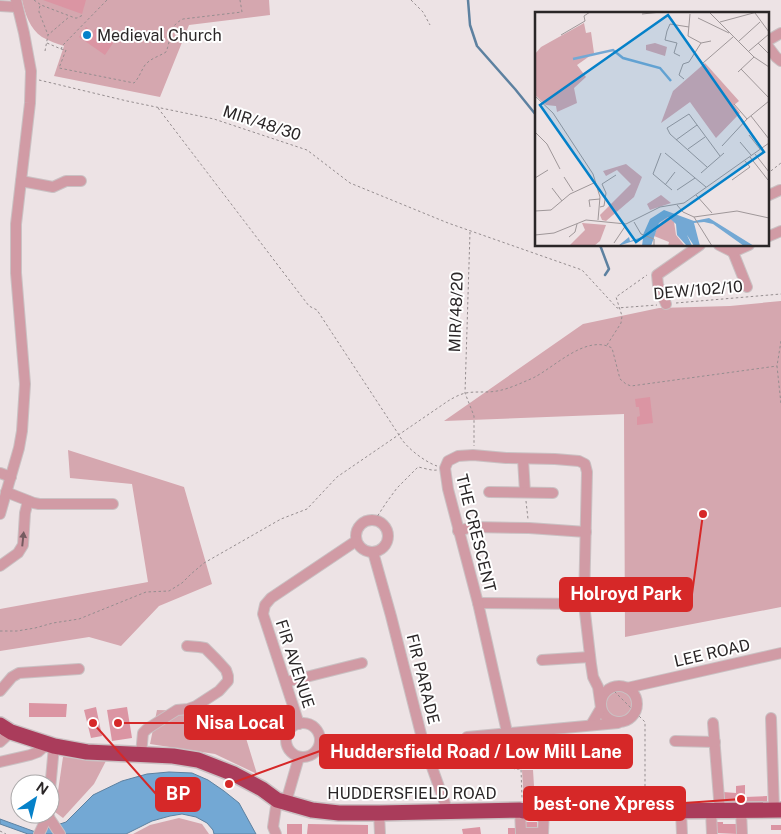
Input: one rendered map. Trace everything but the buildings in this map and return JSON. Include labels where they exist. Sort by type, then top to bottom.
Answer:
[{"type":"highway","name":"HUDDERSFIELD ROAD","points":[[4,733],[87,752],[173,756],[198,760],[234,774],[281,801],[312,810],[338,813],[544,809],[646,812],[778,810]]},
{"type":"street","points":[[0,6],[16,4],[31,71],[30,102],[16,224],[16,273],[26,384],[22,431],[0,514]]},
{"type":"street","points":[[768,40],[781,33]]},
{"type":"street","points":[[768,47],[781,61]]},
{"type":"street","points":[[21,181],[53,187],[66,181],[81,181]]},
{"type":"street","points":[[768,196],[780,190]]},
{"type":"street","points":[[768,237],[781,231]]},
{"type":"street","points":[[666,304],[658,285],[657,274],[699,246]]},
{"type":"street","points":[[721,246],[733,252],[747,287]]},
{"type":"street","points":[[733,252],[747,246]]},
{"type":"street","name":"THE CRESCENT","points":[[509,732],[448,489],[445,468],[448,461],[458,456],[555,459],[579,461],[585,464],[587,472],[584,604],[593,677],[605,689],[601,708]]},
{"type":"street","points":[[523,459],[525,492]]},
{"type":"street","points":[[0,473],[11,477]]},
{"type":"street","points":[[6,492],[39,504],[113,504]]},
{"type":"street","points":[[489,492],[553,493]]},
{"type":"street","points":[[0,566],[18,553],[23,545],[25,513],[28,501]]},
{"type":"street","points":[[375,520],[380,522],[384,525],[388,535],[386,544],[378,551],[373,552],[362,550],[356,541],[356,532],[365,521],[375,520]]},
{"type":"street","points":[[458,531],[472,527],[586,532]]},
{"type":"street","name":"FIR AVENUE","points":[[299,724],[263,614],[265,604],[271,598],[356,541]]},
{"type":"street","name":"FIR PARADE","points":[[373,552],[423,742],[448,812]]},
{"type":"street","points":[[478,603],[584,604]]},
{"type":"street","points":[[141,754],[143,733],[147,729],[177,710],[196,706],[219,691],[228,680],[226,670],[205,648],[187,646]]},
{"type":"street","name":"LEE ROAD","points":[[605,689],[616,686],[627,688],[781,653]]},
{"type":"street","points":[[542,660],[590,657]]},
{"type":"street","points":[[286,682],[362,663]]},
{"type":"street","points":[[0,691],[12,677],[19,673],[79,669]]},
{"type":"street","points":[[467,737],[624,722],[630,719],[651,683]]},
{"type":"street","points":[[627,688],[636,697],[636,708]]},
{"type":"street","points":[[591,725],[601,708]]},
{"type":"street","points":[[601,708],[606,718],[618,723]]},
{"type":"street","points":[[771,718],[778,810]]},
{"type":"street","name":"FIR AVENUE","points":[[299,757],[289,751],[285,741],[286,735],[293,726],[304,723],[313,727],[320,740]]},
{"type":"street","points":[[712,834],[715,811],[715,742],[713,723]]},
{"type":"street","points":[[276,834],[273,827],[281,801],[299,757],[304,758],[314,754],[320,740],[423,742]]},
{"type":"street","points":[[675,741],[715,742]]},
{"type":"street","points":[[0,762],[30,755],[51,745],[50,774]]},
{"type":"street","points":[[522,810],[521,833],[543,833],[544,809]]},
{"type":"street","points":[[741,810],[742,834]]},
{"type":"street","points":[[681,811],[682,834]]},
{"type":"street","points":[[380,813],[380,834]]},
{"type":"path","points":[[34,0],[41,5],[70,16],[78,18],[83,16]]},
{"type":"path","points":[[62,48],[107,0]]},
{"type":"path","points":[[47,43],[66,50],[59,68],[134,83],[144,66],[153,57],[166,52],[169,36],[177,22],[242,12],[240,0]]},
{"type":"path","points":[[411,0],[423,12],[430,25]]},
{"type":"path","points":[[41,5],[39,12],[48,35],[45,51]]},
{"type":"path","points":[[48,35],[70,16]]},
{"type":"path","name":"MIR/48/30","points":[[31,78],[214,119],[307,150],[350,183],[448,223],[582,270],[616,308]]},
{"type":"path","points":[[157,107],[309,306],[317,310],[402,442],[428,463],[445,468]]},
{"type":"path","points":[[768,173],[781,163]]},
{"type":"path","name":"MIR/48/20","points":[[465,393],[470,231]]},
{"type":"path","points":[[607,345],[621,324],[622,316],[616,297],[648,274]]},
{"type":"path","name":"DEW/102/10","points":[[616,308],[781,294]]},
{"type":"path","points":[[781,341],[777,366],[781,404]]},
{"type":"path","points":[[0,631],[17,631],[53,623],[79,620],[146,592],[169,591],[182,584],[204,563],[281,519],[307,509],[337,478],[448,401],[465,393],[509,388],[534,377],[583,347],[607,345],[612,348],[620,379],[631,386],[777,366]]},
{"type":"path","points":[[465,393],[474,416],[474,455]]},
{"type":"path","points":[[375,520],[397,488],[418,468],[434,470],[445,468]]},
{"type":"path","points":[[525,492],[529,528]]},
{"type":"path","points":[[605,689],[636,708],[645,722],[646,812]]},
{"type":"path","points":[[509,732],[514,769],[521,769],[522,810]]},
{"type":"path","points":[[0,831],[6,834]]},
{"type":"shaded area","points":[[22,0],[269,0],[270,15],[189,25],[160,97],[54,76],[64,46],[45,38],[34,30],[26,16]]},
{"type":"shaded area","points":[[781,301],[781,607],[625,637],[624,414],[444,421],[583,324],[659,308],[730,306]]},
{"type":"shaded area","points":[[68,450],[184,487],[212,584],[159,606],[121,646],[89,637],[0,651],[0,609],[148,582],[132,484],[70,478]]},
{"type":"shaded area","points":[[619,686],[626,687],[632,691],[636,697],[636,711],[632,717],[626,721],[619,722],[612,721],[606,717],[602,711],[601,704],[602,697],[606,691],[612,687]]},
{"type":"shaded area","points":[[157,710],[238,712],[257,774],[215,754],[150,744]]},
{"type":"shaded area","points":[[63,757],[107,759],[94,784],[63,818],[60,816],[60,778]]},
{"type":"shaded area","points":[[522,770],[533,770],[535,803],[524,803]]},
{"type":"shaded area","points":[[179,818],[202,824],[209,834],[133,834],[150,825]]},
{"type":"water","points":[[169,772],[192,773],[208,780],[224,791],[239,803],[256,834],[214,834],[207,823],[196,817],[182,814],[152,821],[126,834],[41,834],[45,829],[66,822],[93,795],[122,781],[147,774]]},
{"type":"water","points":[[0,819],[41,834],[28,834],[0,824]]},
{"type":"waterway","points":[[468,0],[470,25],[477,46],[535,114]]},
{"type":"waterway","points":[[600,246],[609,269],[605,275]]},
{"type":"place","name":"Medieval Church","points":[[87,35]]},
{"type":"place","name":"Holroyd Park","points":[[703,514]]},
{"type":"place","name":"BP","points":[[93,723]]},
{"type":"place","name":"Nisa Local","points":[[118,723]]},
{"type":"place","name":"Huddersfield Road / Low Mill Lane","points":[[229,784]]},
{"type":"place","name":"best-one Xpress","points":[[741,799]]}]
